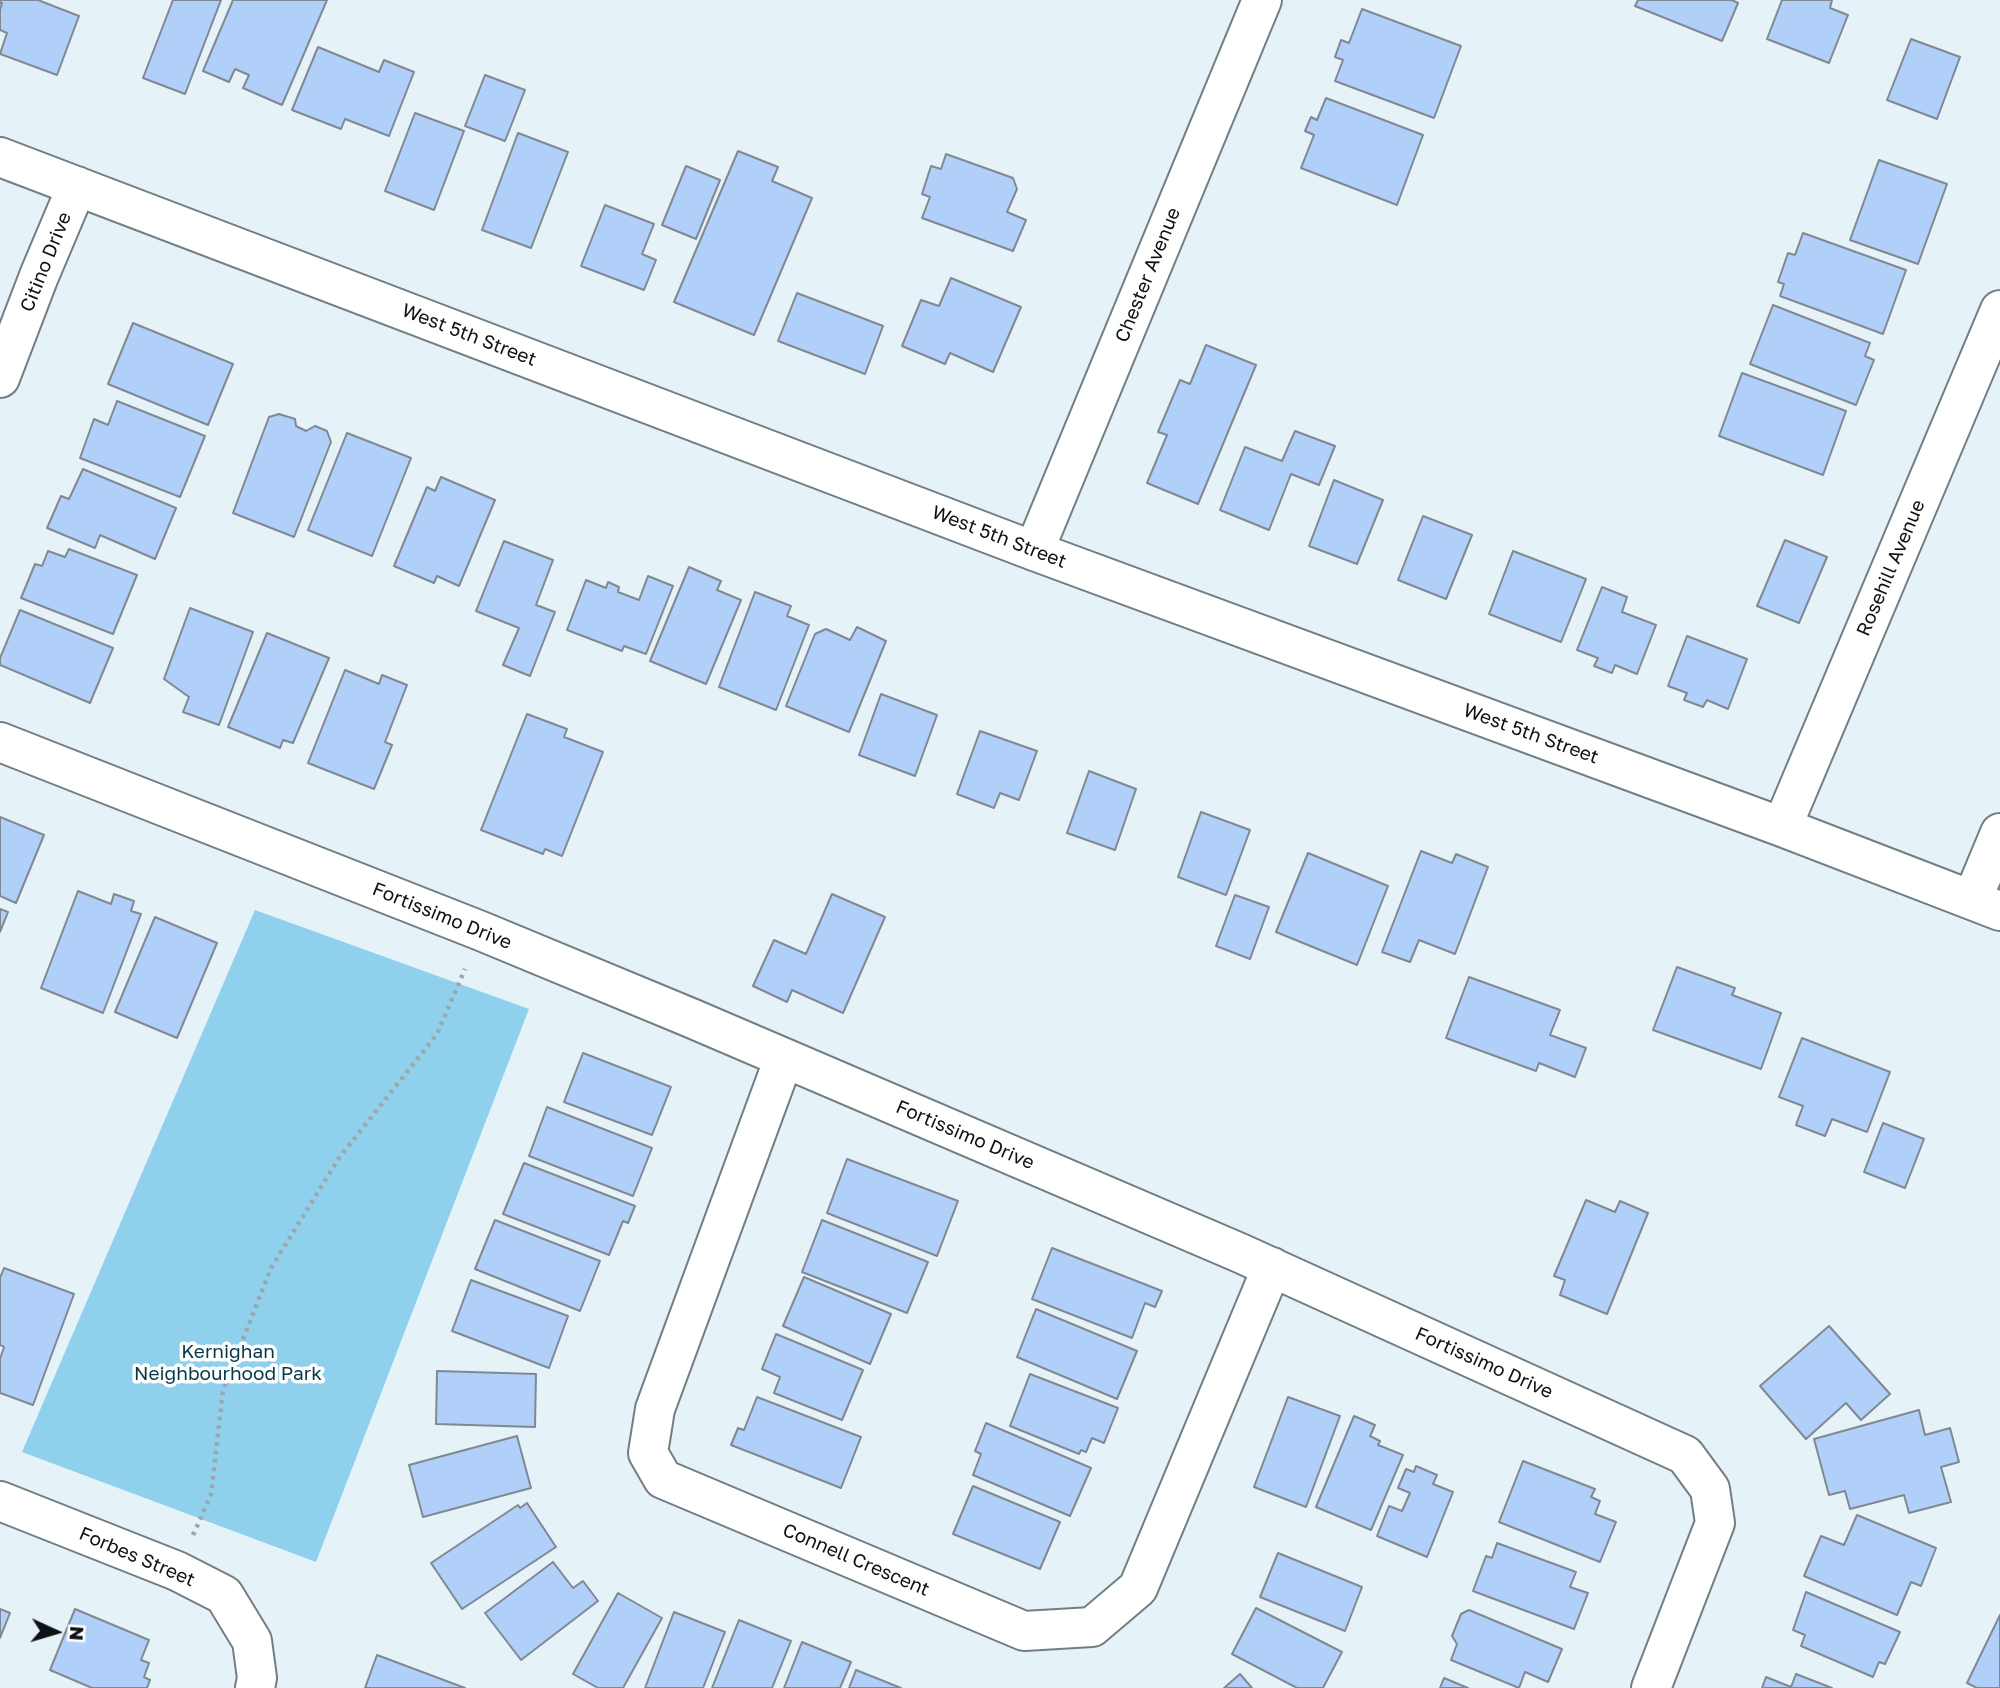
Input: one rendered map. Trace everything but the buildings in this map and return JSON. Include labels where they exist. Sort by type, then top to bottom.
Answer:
[{"type":"street","name":"Chester Avenue","points":[[1034,551],[1262,0]]},
{"type":"street","name":"West 5th Street","points":[[0,157],[1034,551],[1782,827],[1986,906]]},
{"type":"street","name":"Citino Drive","points":[[0,378],[77,186]]},
{"type":"street","name":"Rosehill Avenue","points":[[1782,827],[2000,310]]},
{"type":"street","name":"Fortissimo Drive","points":[[0,742],[481,930],[785,1058],[1272,1267],[1685,1455],[1710,1489],[1716,1523],[1651,1688]]},
{"type":"street","points":[[1986,906],[2000,833]]},
{"type":"street","name":"Connell Crescent","points":[[785,1058],[655,1409],[648,1453],[663,1479],[1024,1631],[1092,1627],[1138,1588],[1272,1267]]},
{"type":"street","name":"Forbes Street","points":[[0,1501],[177,1572],[224,1595],[252,1641],[257,1678],[255,1688]]},
{"type":"path","points":[[177,1572],[211,1494],[223,1390],[271,1268],[340,1158],[437,1034],[481,930]]},
{"type":"green space","name":"Kernighan Neighbourhood Park","points":[[255,910],[529,1009],[316,1562],[22,1452]]}]
